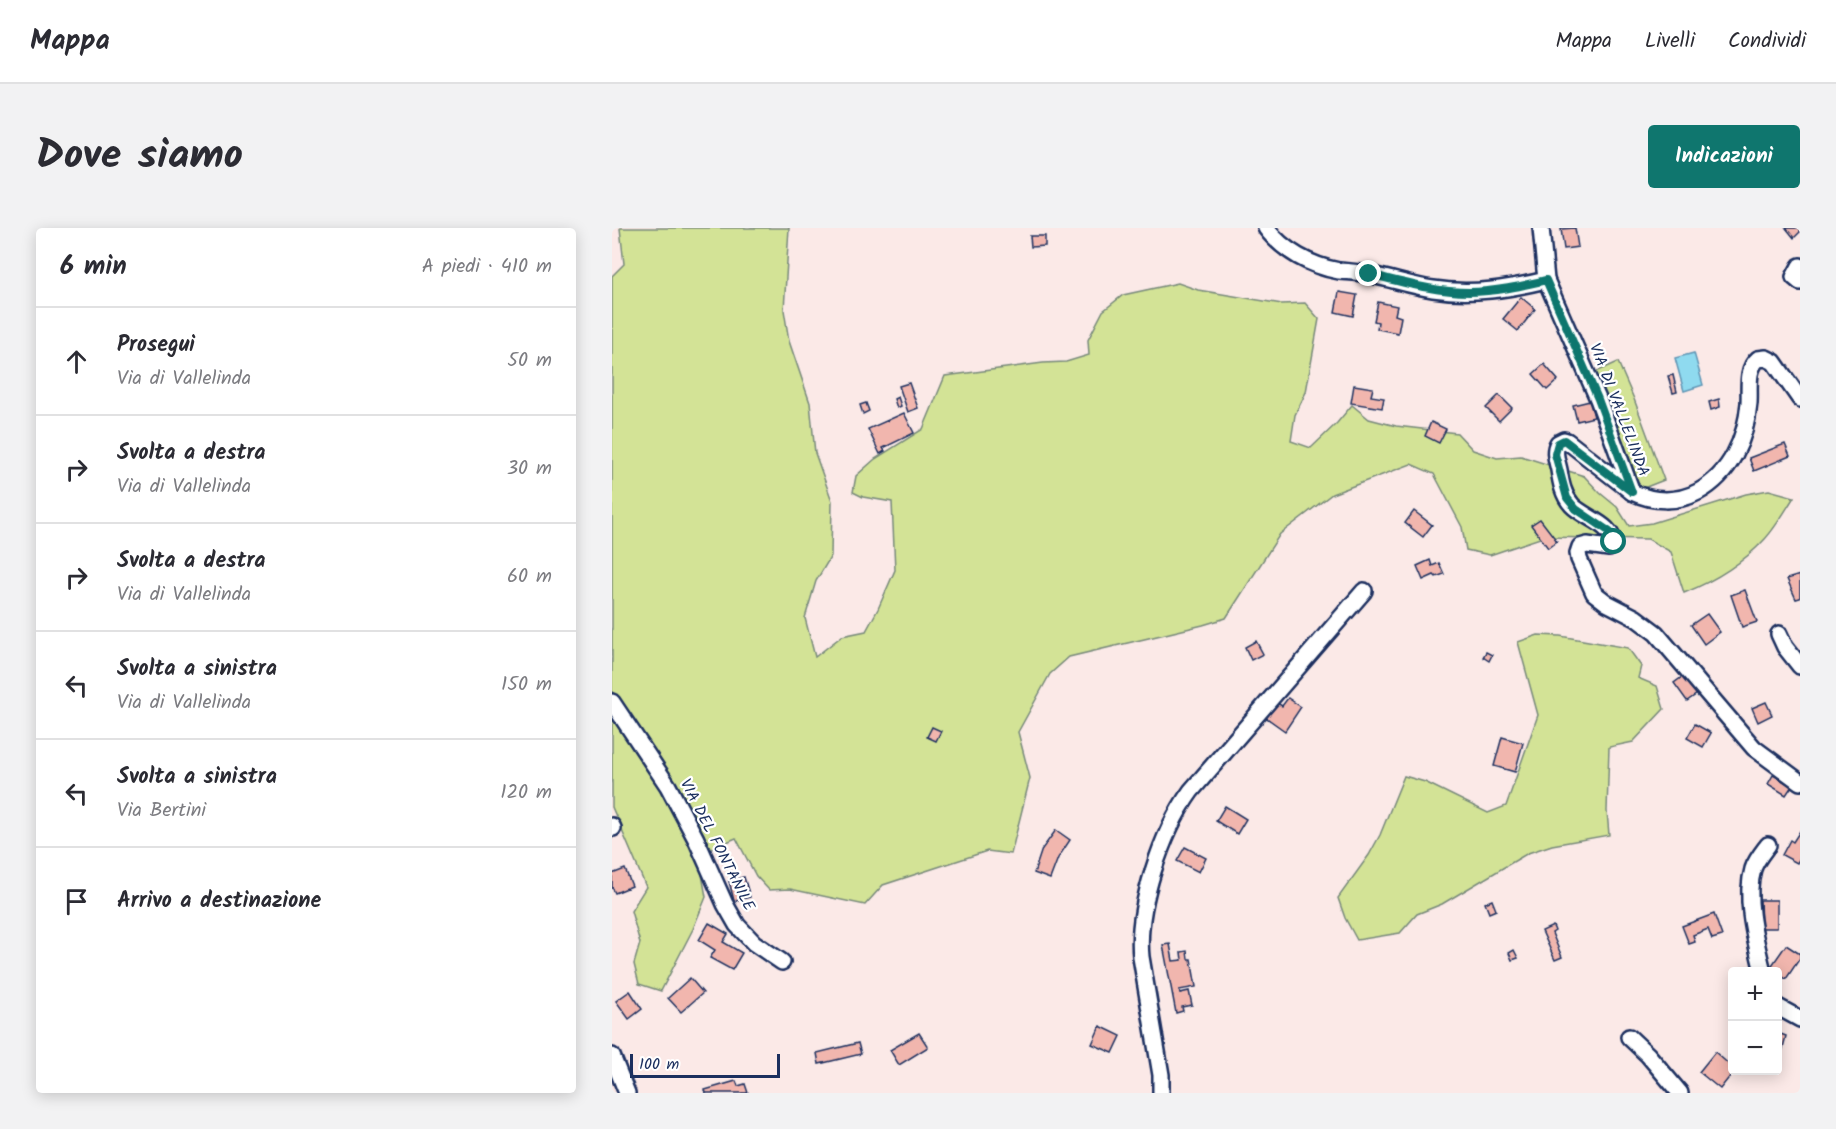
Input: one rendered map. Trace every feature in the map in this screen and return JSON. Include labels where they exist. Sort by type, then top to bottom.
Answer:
[{"type":"street","points":[[1266,228],[1287,248],[1318,266],[1338,271],[1369,274],[1426,288],[1456,292],[1481,292],[1508,289],[1546,280]]},
{"type":"street","name":"VIA DI VALLELINDA","points":[[1541,228],[1546,280],[1598,399],[1632,492]]},
{"type":"street","points":[[1800,266],[1794,277],[1800,282]]},
{"type":"street","points":[[1632,492],[1653,499],[1679,499],[1695,494],[1719,476],[1733,458],[1742,435],[1748,410],[1751,369],[1758,359],[1766,358],[1774,362],[1800,399]]},
{"type":"street","name":"VIA DI VALLELINDA","points":[[1632,492],[1567,441],[1558,443],[1555,454],[1567,498],[1576,509],[1610,532],[1614,538],[1613,545],[1609,548],[1584,545],[1578,550],[1583,573],[1594,593],[1656,633],[1754,747],[1800,782]]},
{"type":"street","points":[[1161,1093],[1161,1075],[1145,987],[1140,940],[1143,915],[1166,834],[1191,791],[1364,591]]},
{"type":"street","points":[[1779,634],[1785,647],[1800,666]]},
{"type":"street","name":"VIA DEL FONTANILE","points":[[612,702],[668,786],[696,839],[730,914],[751,940],[782,962]]},
{"type":"street","points":[[1762,967],[1753,923],[1751,881],[1755,865],[1767,845]]},
{"type":"street","points":[[1782,1009],[1800,1019]]},
{"type":"street","points":[[1629,1037],[1648,1055],[1680,1093]]},
{"type":"street","points":[[612,1056],[627,1093]]},
{"type":"green space","points":[[620,228],[789,228],[784,310],[789,341],[810,403],[815,453],[832,501],[831,556],[816,581],[805,618],[815,657],[842,636],[866,631],[895,570],[892,502],[863,497],[853,492],[856,476],[875,459],[923,429],[945,376],[1066,362],[1089,355],[1088,340],[1103,311],[1123,295],[1178,283],[1198,290],[1282,304],[1305,303],[1319,319],[1306,392],[1295,415],[1291,441],[1311,448],[1352,405],[1369,419],[1396,426],[1457,433],[1473,450],[1497,458],[1521,456],[1584,476],[1617,507],[1629,526],[1652,523],[1746,494],[1769,490],[1794,497],[1769,534],[1747,556],[1717,577],[1684,593],[1671,552],[1648,539],[1543,537],[1490,555],[1466,550],[1462,527],[1434,474],[1411,464],[1332,494],[1280,534],[1226,618],[1069,657],[1050,674],[1018,732],[1030,778],[1011,854],[987,851],[883,885],[865,905],[790,889],[769,890],[756,876],[736,838],[708,850],[612,691],[612,276],[624,264]]},
{"type":"green space","points":[[1618,362],[1664,480],[1636,491],[1611,410],[1622,404],[1610,410],[1594,373]]},
{"type":"green space","points":[[1538,635],[1560,636],[1628,648],[1641,666],[1638,678],[1657,686],[1664,709],[1633,742],[1609,747],[1607,811],[1609,835],[1552,845],[1528,853],[1442,904],[1417,914],[1400,933],[1357,940],[1345,918],[1338,898],[1369,855],[1380,835],[1404,776],[1425,782],[1488,813],[1506,806],[1538,715],[1518,642]]},
{"type":"green space","points":[[612,712],[620,728],[657,780],[700,863],[706,897],[693,929],[661,991],[639,984],[634,964],[640,943],[631,911],[646,887],[612,807]]},
{"type":"water","points":[[1694,353],[1703,385],[1684,391],[1675,358]]},
{"type":"building","points":[[1575,228],[1578,247],[1564,249],[1561,229]]},
{"type":"building","points":[[1786,228],[1800,228],[1800,232],[1794,238]]},
{"type":"building","points":[[1030,236],[1045,236],[1045,246],[1031,247]]},
{"type":"building","points":[[1339,292],[1357,295],[1353,316],[1335,312]]},
{"type":"building","points":[[1521,297],[1535,309],[1518,331],[1503,319]]},
{"type":"building","points":[[1378,302],[1397,306],[1395,315],[1401,317],[1398,333],[1377,329],[1378,322],[1374,321]]},
{"type":"building","points":[[1544,364],[1558,380],[1547,390],[1533,374]]},
{"type":"building","points":[[1673,375],[1677,392],[1673,393],[1668,376]]},
{"type":"building","points":[[909,383],[918,408],[908,412],[899,386]]},
{"type":"building","points":[[1354,385],[1373,388],[1371,396],[1384,398],[1382,408],[1351,403]]},
{"type":"building","points":[[1499,395],[1512,408],[1499,421],[1486,408]]},
{"type":"building","points":[[898,397],[901,406],[897,408],[894,399]]},
{"type":"building","points":[[1719,399],[1720,407],[1711,410],[1709,402]]},
{"type":"building","points":[[1590,401],[1594,417],[1577,421],[1573,405]]},
{"type":"building","points":[[866,403],[869,411],[863,414],[860,405]]},
{"type":"building","points":[[904,413],[914,433],[883,448],[885,451],[880,454],[868,429]]},
{"type":"building","points":[[1431,422],[1446,429],[1439,443],[1425,436]]},
{"type":"building","points":[[1785,444],[1790,456],[1754,471],[1749,458]]},
{"type":"building","points":[[1414,511],[1432,525],[1423,537],[1405,523]]},
{"type":"building","points":[[1540,519],[1557,541],[1548,548],[1531,525]]},
{"type":"building","points":[[1430,560],[1432,566],[1439,563],[1444,574],[1423,580],[1417,566]]},
{"type":"building","points":[[1800,575],[1800,598],[1796,599],[1787,579]]},
{"type":"building","points":[[1745,590],[1757,622],[1742,627],[1731,595]]},
{"type":"building","points":[[1707,614],[1720,632],[1704,644],[1691,625]]},
{"type":"building","points":[[1256,641],[1263,654],[1251,660],[1245,647]]},
{"type":"building","points":[[1486,652],[1492,655],[1489,661],[1483,657]]},
{"type":"building","points":[[1686,674],[1700,692],[1687,701],[1674,683]]},
{"type":"building","points":[[1288,698],[1301,707],[1285,731],[1264,716],[1274,701],[1282,706]]},
{"type":"building","points":[[1766,702],[1772,715],[1758,722],[1752,708]]},
{"type":"building","points":[[1695,724],[1711,733],[1703,747],[1687,738]]},
{"type":"building","points":[[932,727],[941,731],[936,741],[927,737]]},
{"type":"building","points":[[1502,737],[1523,743],[1515,772],[1494,766]]},
{"type":"building","points":[[1773,775],[1792,786],[1786,795],[1768,784]]},
{"type":"building","points":[[1225,806],[1246,819],[1237,834],[1216,821]]},
{"type":"building","points":[[1056,830],[1070,840],[1058,858],[1050,879],[1034,873],[1042,849]]},
{"type":"building","points":[[1800,831],[1800,858],[1797,863],[1782,855],[1790,840],[1793,842]]},
{"type":"building","points":[[1185,847],[1206,858],[1199,872],[1177,861]]},
{"type":"building","points":[[625,869],[632,886],[615,893],[612,887],[612,874]]},
{"type":"building","points":[[744,877],[750,897],[734,901],[729,881]]},
{"type":"building","points":[[1492,900],[1496,910],[1489,913],[1485,903]]},
{"type":"building","points":[[1760,900],[1777,900],[1777,928],[1761,928]]},
{"type":"building","points":[[1714,914],[1722,936],[1712,939],[1708,929],[1693,935],[1695,942],[1689,944],[1682,926]]},
{"type":"building","points":[[709,923],[728,934],[723,942],[742,953],[732,970],[710,958],[715,950],[699,940]]},
{"type":"building","points":[[1553,926],[1555,931],[1552,933],[1562,957],[1555,960],[1542,931]]},
{"type":"building","points":[[1170,944],[1173,961],[1182,960],[1181,952],[1187,951],[1188,959],[1191,959],[1196,987],[1179,990],[1180,993],[1189,991],[1192,1005],[1182,1007],[1183,1011],[1176,1013],[1163,945]]},
{"type":"building","points":[[1786,945],[1800,954],[1800,958],[1786,979],[1782,976],[1782,967],[1771,967]]},
{"type":"building","points":[[1514,950],[1518,958],[1512,960],[1509,953]]},
{"type":"building","points":[[690,978],[703,993],[681,1012],[668,998]]},
{"type":"building","points":[[630,991],[642,1009],[629,1019],[616,1001]]},
{"type":"building","points":[[1100,1026],[1121,1036],[1113,1053],[1092,1044]]},
{"type":"building","points":[[919,1033],[928,1047],[899,1065],[890,1050]]},
{"type":"building","points":[[1782,1034],[1786,1036],[1782,1052]]},
{"type":"building","points":[[858,1043],[861,1054],[819,1064],[817,1053]]},
{"type":"building","points":[[1715,1052],[1728,1063],[1728,1075],[1731,1075],[1720,1089],[1699,1072]]},
{"type":"building","points":[[736,1081],[738,1086],[745,1084],[748,1093],[706,1093],[705,1090]]},
{"type":"route","points":[[1369,274],[1420,287],[1467,292],[1508,289],[1546,280],[1598,399],[1632,492],[1564,440],[1558,443],[1555,451],[1562,488],[1573,506],[1610,532],[1614,542]]}]
